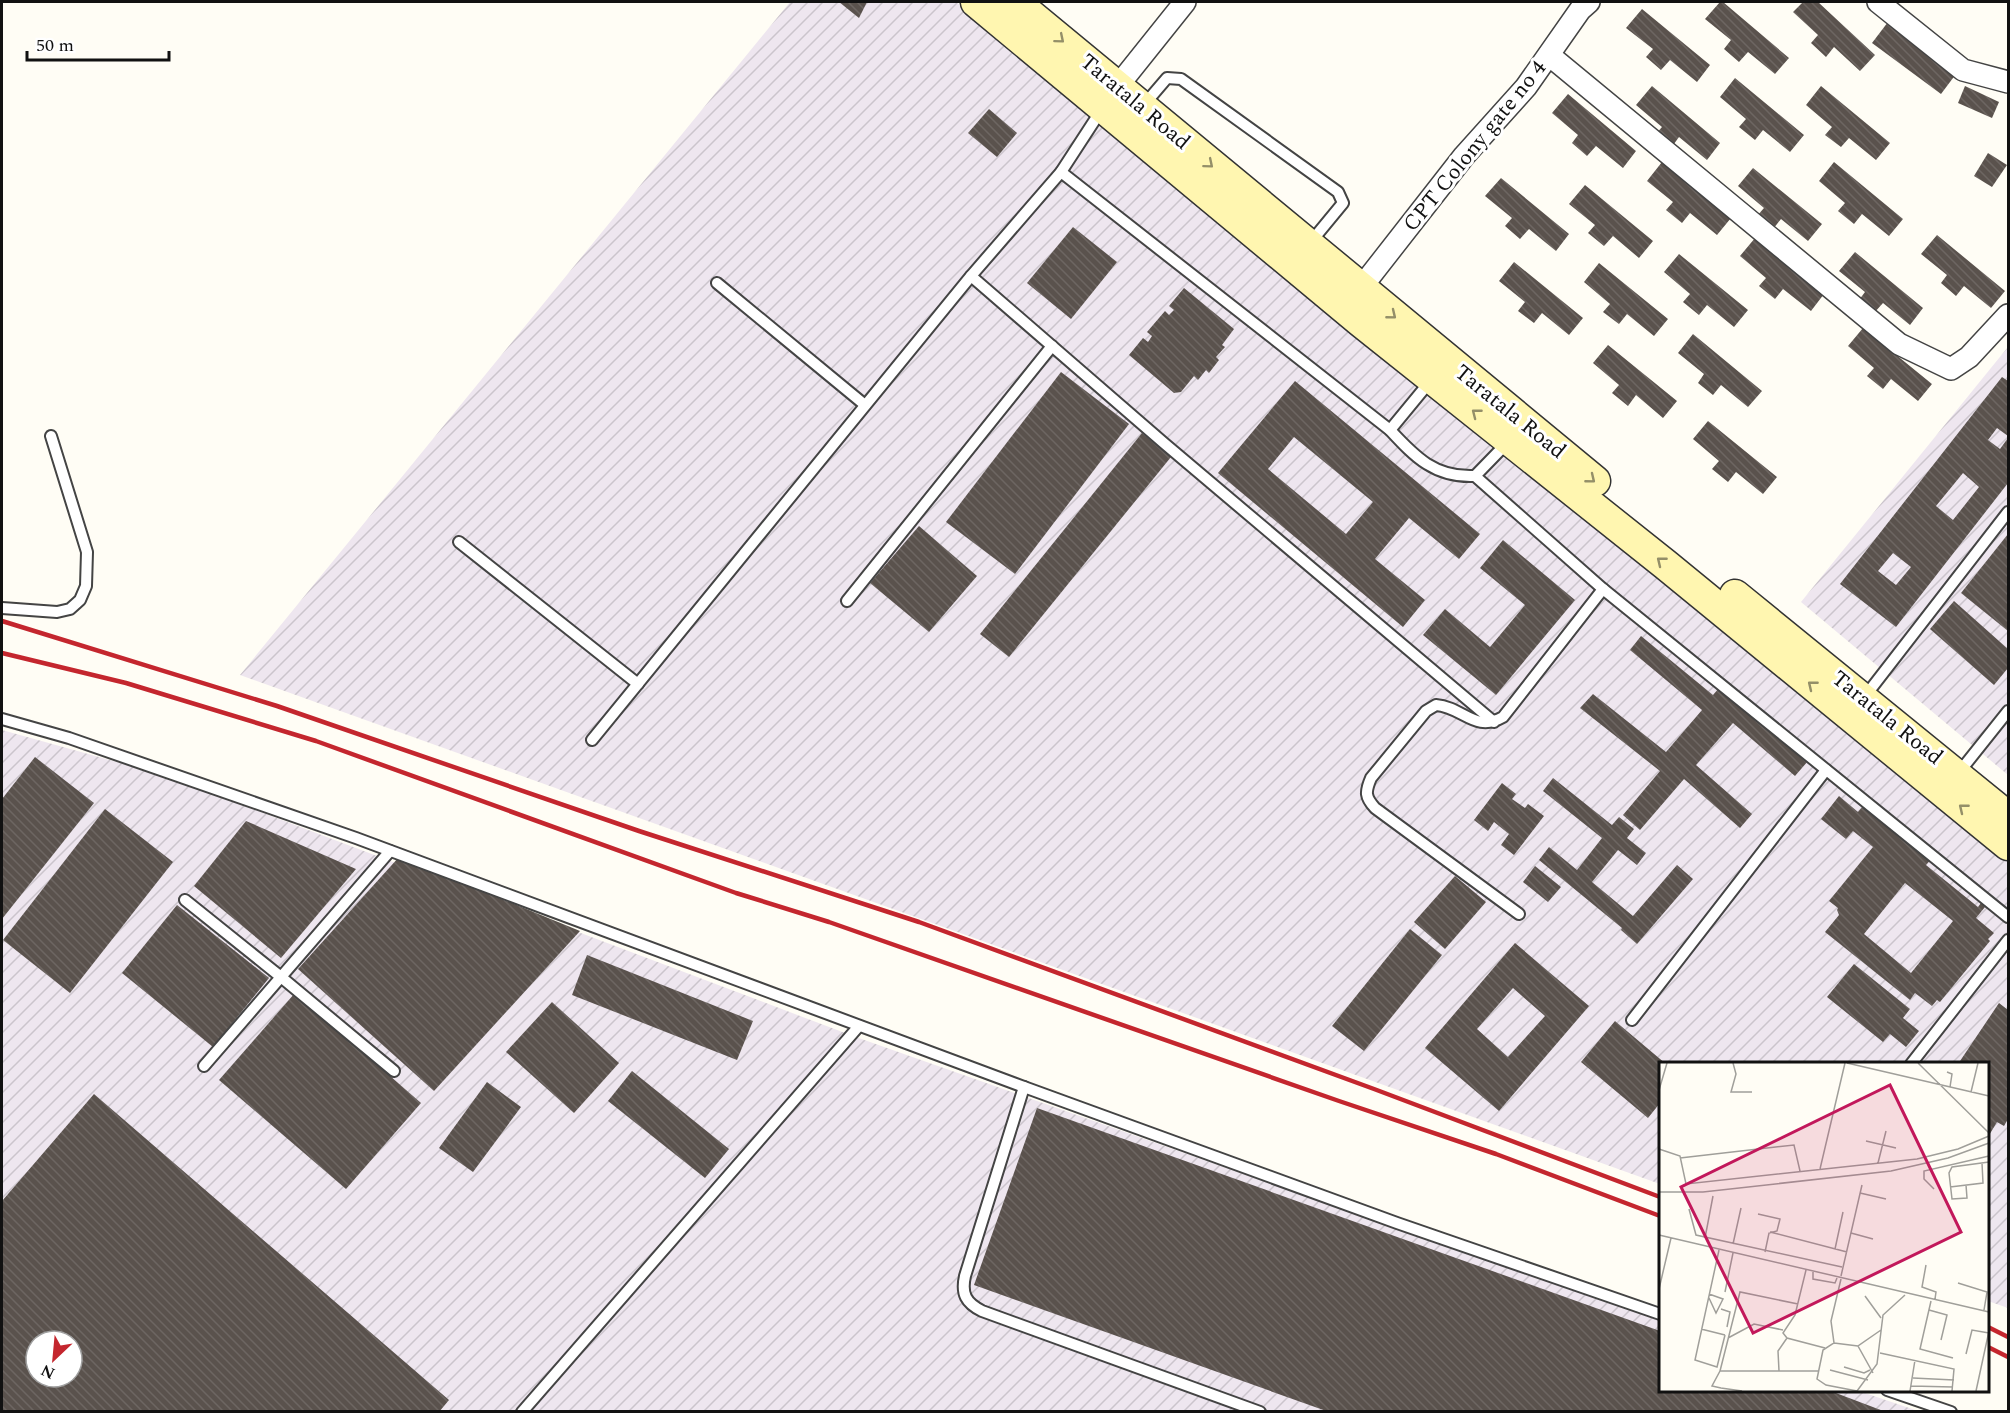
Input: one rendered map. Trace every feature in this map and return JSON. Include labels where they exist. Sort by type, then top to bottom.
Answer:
[{"type":"main road","points":[[976,2],[1110,98],[1517,432],[2008,845]]},
{"type":"main road","name":"Taratala Road","points":[[1014,2],[1110,98],[1142,107],[1360,289],[1440,370]]},
{"type":"main road","name":"Taratala Road","points":[[1517,432],[1863,699],[2008,817]]},
{"type":"street","points":[[1110,98],[1185,2]]},
{"type":"street","name":"CPT Colony gate no 4","points":[[1360,289],[1464,156],[1526,87],[1580,10],[1589,2]]},
{"type":"street","points":[[1878,2],[1963,70],[2008,82]]},
{"type":"street","points":[[1549,55],[1899,344],[1951,369],[1969,357],[2008,315]]},
{"type":"lane","points":[[1142,107],[1167,78],[1181,79],[1338,192],[1343,203],[1308,246]]},
{"type":"lane","points":[[592,740],[971,276],[1061,172],[1110,98]]},
{"type":"lane","points":[[1061,172],[1390,430],[1426,465],[1443,473],[1460,477],[1475,476],[1517,432]]},
{"type":"lane","points":[[971,276],[1165,444],[1494,722]]},
{"type":"lane","points":[[717,283],[865,405]]},
{"type":"lane","points":[[847,602],[1052,346]]},
{"type":"lane","points":[[1390,430],[1440,370]]},
{"type":"lane","points":[[2,608],[57,612],[70,609],[80,600],[86,586],[87,552],[51,436]]},
{"type":"lane","points":[[1475,476],[1603,589],[2008,917]]},
{"type":"lane","points":[[1863,699],[2008,512]]},
{"type":"lane","points":[[459,542],[638,684]]},
{"type":"lane","points":[[1518,914],[1375,808],[1367,799],[1365,790],[1371,778],[1426,711],[1436,705],[1456,710],[1473,720],[1485,723],[1494,722],[1503,717],[1603,589]]},
{"type":"lane","points":[[1957,775],[2008,711]]},
{"type":"lane","points":[[2,719],[69,738],[390,850],[1024,1087],[1397,1223],[1659,1314]]},
{"type":"lane","points":[[1632,1020],[1826,770]]},
{"type":"lane","points":[[204,1066],[390,850]]},
{"type":"lane","points":[[185,900],[394,1071]]},
{"type":"lane","points":[[1913,1062],[2008,940]]},
{"type":"lane","points":[[522,1412],[859,1026]]},
{"type":"lane","points":[[1024,1087],[965,1276],[963,1289],[965,1298],[972,1306],[982,1311],[1260,1412]]},
{"type":"lane","points":[[1893,1392],[1951,1412]]},
{"type":"shaded area","points":[[790,2],[956,2],[2008,853],[2008,1308],[1989,1301],[1989,1062],[1659,1062],[1659,1184],[240,675]]},
{"type":"shaded area","points":[[2008,347],[2008,775],[1801,602]]},
{"type":"shaded area","points":[[2,730],[160,774],[853,1036],[1659,1321],[1659,1392],[1862,1392],[1918,1411],[2,1411]]},
{"type":"building","points":[[839,2],[867,2],[859,18]]},
{"type":"building","points":[[1720,2],[1723,2],[1789,58],[1775,74],[1748,52],[1739,62],[1724,49],[1731,40],[1705,19]]},
{"type":"building","points":[[1803,2],[1818,2],[1875,55],[1860,71],[1834,47],[1826,57],[1811,43],[1818,35],[1793,12]]},
{"type":"building","points":[[1642,9],[1710,65],[1697,82],[1670,60],[1661,70],[1646,57],[1653,49],[1626,28]]},
{"type":"building","points":[[1888,22],[1956,74],[1941,94],[1872,43]]},
{"type":"building","points":[[1735,78],[1804,135],[1790,152],[1763,130],[1755,140],[1739,127],[1746,119],[1720,97]]},
{"type":"building","points":[[1652,86],[1720,143],[1707,160],[1679,137],[1671,148],[1655,135],[1662,127],[1636,105]]},
{"type":"building","points":[[1821,86],[1890,143],[1876,160],[1849,138],[1841,147],[1825,135],[1832,127],[1806,105]]},
{"type":"building","points":[[1965,86],[1999,102],[1992,118],[1958,103]]},
{"type":"building","points":[[1568,94],[1636,151],[1623,168],[1596,146],[1587,156],[1572,143],[1578,135],[1552,113]]},
{"type":"building","points":[[989,109],[1017,133],[997,157],[968,133]]},
{"type":"building","points":[[1988,153],[2007,165],[1992,187],[1974,176]]},
{"type":"building","points":[[1662,162],[1731,218],[1717,235],[1690,213],[1682,223],[1666,210],[1673,202],[1647,181]]},
{"type":"building","points":[[1834,162],[1903,219],[1889,236],[1862,214],[1854,224],[1838,211],[1845,203],[1819,181]]},
{"type":"building","points":[[1753,168],[1822,224],[1808,241],[1781,219],[1773,229],[1757,216],[1764,208],[1738,186]]},
{"type":"building","points":[[1501,178],[1569,234],[1556,251],[1529,229],[1520,239],[1505,226],[1512,218],[1485,196]]},
{"type":"building","points":[[1585,185],[1653,241],[1639,258],[1613,236],[1604,246],[1588,233],[1595,225],[1569,204]]},
{"type":"building","points":[[1073,227],[1117,262],[1071,319],[1027,283]]},
{"type":"building","points":[[1937,235],[2005,291],[1991,308],[1964,286],[1956,296],[1941,283],[1947,275],[1921,254]]},
{"type":"building","points":[[1755,238],[1824,294],[1811,311],[1783,289],[1775,299],[1759,286],[1766,278],[1740,256]]},
{"type":"building","points":[[1855,252],[1923,308],[1910,325],[1883,303],[1874,313],[1859,300],[1865,292],[1839,271]]},
{"type":"building","points":[[1679,254],[1748,310],[1734,327],[1707,305],[1699,315],[1683,302],[1690,294],[1664,272]]},
{"type":"building","points":[[1514,262],[1583,318],[1569,335],[1542,313],[1534,323],[1518,311],[1525,302],[1499,281]]},
{"type":"building","points":[[1599,263],[1668,319],[1654,336],[1627,314],[1619,324],[1603,312],[1610,304],[1584,282]]},
{"type":"building","points":[[1184,288],[1234,329],[1222,345],[1225,347],[1216,357],[1219,360],[1209,373],[1206,370],[1198,380],[1194,376],[1181,392],[1174,393],[1129,355],[1143,338],[1148,342],[1152,336],[1147,332],[1165,311],[1169,315],[1174,310],[1169,306]]},
{"type":"building","points":[[1863,328],[1932,384],[1918,401],[1891,379],[1883,389],[1867,376],[1874,368],[1848,346]]},
{"type":"building","points":[[1693,334],[1762,391],[1748,407],[1721,385],[1713,395],[1698,383],[1704,374],[1678,353]]},
{"type":"building","points":[[1608,345],[1677,401],[1663,418],[1636,395],[1628,406],[1612,393],[1619,385],[1593,363]]},
{"type":"building","points":[[1061,372],[1129,424],[1015,574],[946,522]]},
{"type":"building","points":[[2002,377],[2008,381],[2008,436],[1997,428],[1988,440],[2000,449],[2008,438],[2008,483],[1896,627],[1840,584]],"holes":[[[1963,473],[1979,487],[1953,520],[1936,506]],[[1893,553],[1911,567],[1896,585],[1878,571]]]},
{"type":"building","points":[[1295,381],[1480,534],[1459,559],[1409,518],[1375,559],[1425,600],[1403,627],[1218,473]],"holes":[[[1294,437],[1373,502],[1346,534],[1268,469]]]},
{"type":"building","points":[[1708,421],[1777,477],[1763,494],[1736,472],[1728,482],[1712,469],[1719,461],[1693,439]]},
{"type":"building","points":[[1142,433],[1171,457],[1009,657],[980,634]]},
{"type":"building","points":[[919,526],[977,576],[929,632],[870,583]]},
{"type":"building","points":[[2008,534],[2008,631],[1961,593]]},
{"type":"building","points":[[1503,540],[1575,600],[1496,695],[1423,635],[1445,609],[1490,647],[1525,605],[1480,568]]},
{"type":"building","points":[[1954,601],[2008,649],[2008,668],[1994,685],[1930,629]]},
{"type":"building","points":[[1641,636],[1713,695],[1719,688],[1808,761],[1795,776],[1733,723],[1696,765],[1752,814],[1740,828],[1684,779],[1640,830],[1623,815],[1660,771],[1580,708],[1593,694],[1666,752],[1702,710],[1630,650]]},
{"type":"building","points":[[35,757],[94,803],[2,919],[2,799]]},
{"type":"building","points":[[1553,778],[1612,825],[1619,817],[1634,829],[1627,838],[1646,853],[1637,865],[1618,850],[1592,882],[1633,916],[1677,865],[1693,879],[1637,944],[1621,930],[1622,928],[1539,860],[1549,847],[1577,870],[1602,838],[1543,791]]},
{"type":"building","points":[[1502,783],[1516,794],[1512,799],[1525,808],[1528,804],[1544,816],[1514,855],[1501,845],[1509,834],[1494,822],[1488,831],[1474,820]]},
{"type":"building","points":[[1839,796],[1858,812],[1863,806],[1932,858],[1926,865],[1978,907],[1981,903],[1985,907],[1976,918],[1994,933],[1940,1002],[1937,1000],[1932,1006],[1915,993],[1910,1000],[1825,932],[1839,915],[1838,908],[1829,901],[1873,847],[1853,831],[1846,839],[1821,819]],"holes":[[[1905,883],[1953,921],[1911,973],[1864,934]]]},
{"type":"building","points":[[105,809],[173,862],[70,993],[3,940]]},
{"type":"building","points":[[246,821],[356,869],[281,958],[194,886]]},
{"type":"building","points":[[399,857],[580,931],[434,1091],[298,969]]},
{"type":"building","points":[[1535,866],[1561,887],[1548,902],[1523,882]]},
{"type":"building","points":[[1455,876],[1486,902],[1445,949],[1414,922]]},
{"type":"building","points":[[177,905],[269,978],[213,1047],[122,973]]},
{"type":"building","points":[[1410,929],[1442,955],[1364,1051],[1332,1026]]},
{"type":"building","points":[[1515,943],[1589,1006],[1499,1111],[1425,1048]],"holes":[[[1513,988],[1545,1016],[1508,1057],[1477,1029]]]},
{"type":"building","points":[[587,955],[753,1021],[737,1060],[572,995]]},
{"type":"building","points":[[1854,964],[1910,1009],[1903,1018],[1919,1031],[1906,1047],[1890,1034],[1883,1042],[1827,997]]},
{"type":"building","points":[[295,993],[421,1103],[346,1189],[219,1080]]},
{"type":"building","points":[[552,1002],[619,1063],[574,1113],[506,1052]]},
{"type":"building","points":[[1999,1003],[2008,1010],[2008,1119],[2004,1126],[1997,1122],[1989,1135],[1989,1062],[1959,1062]]},
{"type":"building","points":[[1615,1021],[1664,1062],[1659,1062],[1659,1104],[1648,1118],[1581,1062]]},
{"type":"building","points":[[632,1071],[729,1149],[705,1178],[608,1101]]},
{"type":"building","points":[[487,1082],[521,1107],[473,1172],[439,1148]]},
{"type":"building","points":[[94,1094],[449,1400],[439,1412],[2,1412],[2,1201]]},
{"type":"building","points":[[1037,1108],[1659,1331],[1659,1392],[1833,1392],[1886,1412],[1329,1412],[974,1285]]},
{"type":"railway","points":[[2,621],[277,706],[639,831],[919,922],[1659,1197]]},
{"type":"railway","points":[[2,653],[126,683],[316,741],[736,893],[829,922],[1496,1154],[1659,1216]]},
{"type":"railway","points":[[1989,1328],[2008,1337]]},
{"type":"railway","points":[[1989,1348],[2008,1357]]}]
